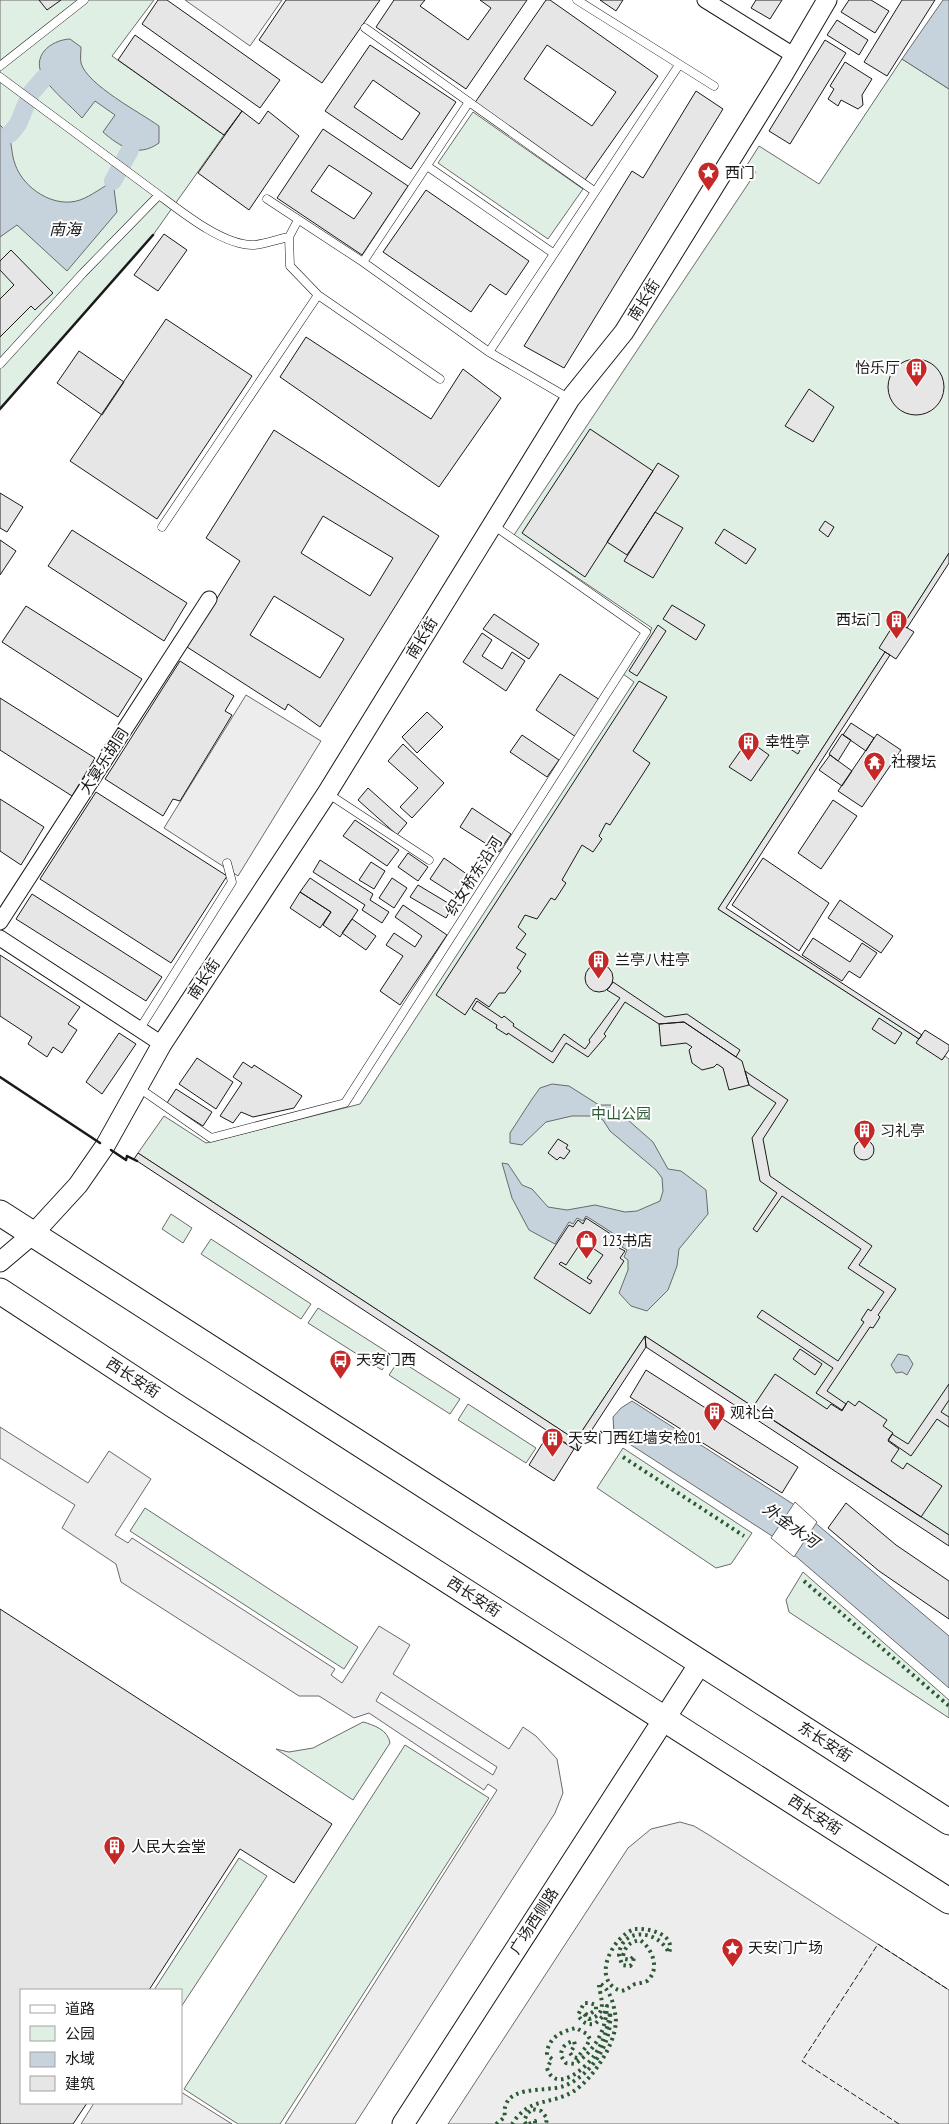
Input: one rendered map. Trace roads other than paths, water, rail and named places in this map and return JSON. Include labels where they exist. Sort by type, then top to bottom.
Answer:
[{"type":"highway","points":[[0,1213],[701,1662]]},
{"type":"highway","name":"西长安街","points":[[0,1291],[163,1398],[949,1901]]},
{"type":"highway","name":"东长安街","points":[[701,1662],[949,1822]]},
{"type":"main road","name":"广场西侧路","points":[[403,2124],[701,1662]]},
{"type":"street","points":[[706,0],[726,5],[795,56]]},
{"type":"street","name":"南长街","points":[[0,1262],[33,1234],[78,1185],[105,1146],[162,1044],[327,793],[570,399],[624,332],[795,56],[827,0]]},
{"type":"street","name":"大宴乐胡同","points":[[0,922],[209,599]]},
{"type":"street","points":[[0,938],[162,1044]]},
{"type":"lane","points":[[0,66],[84,0]]},
{"type":"lane","points":[[577,0],[714,86]]},
{"type":"lane","points":[[364,28],[594,191]]},
{"type":"lane","points":[[489,352],[679,65]]},
{"type":"lane","points":[[0,77],[207,230],[232,240],[253,245],[288,237]]},
{"type":"lane","points":[[363,262],[469,102]]},
{"type":"lane","points":[[427,166],[553,254]]},
{"type":"lane","points":[[0,364],[83,273],[160,195]]},
{"type":"lane","points":[[267,199],[363,262],[489,352],[570,399]]},
{"type":"lane","points":[[298,220],[288,237],[290,266],[318,295],[440,378]]},
{"type":"lane","points":[[162,527],[318,295]]},
{"type":"lane","name":"织女桥东沿河","points":[[139,1088],[211,1138],[345,1103],[646,632],[492,524]]},
{"type":"lane","points":[[327,793],[429,860]]},
{"type":"lane","points":[[139,1030],[232,882],[227,863]]},
{"type":"water","points":[[943,0],[949,0],[949,89],[902,59]]},
{"type":"water","points":[[70,39],[81,47],[81,63],[93,80],[116,98],[159,126],[159,143],[144,150],[130,149],[123,146],[103,132],[115,115],[95,101],[82,118],[52,89],[40,70],[39,63],[41,57],[49,46]]},
{"type":"water","name":"南海","points":[[0,125],[10,139],[13,158],[19,173],[32,188],[50,199],[60,202],[80,200],[113,181],[117,212],[67,271],[17,225],[0,237]]},
{"type":"water","points":[[552,1084],[569,1086],[599,1105],[611,1105],[653,1142],[668,1169],[681,1171],[706,1190],[708,1214],[679,1249],[677,1266],[668,1290],[647,1311],[631,1306],[619,1293],[628,1270],[628,1260],[624,1257],[627,1250],[622,1247],[625,1241],[586,1216],[583,1221],[577,1218],[573,1224],[569,1222],[555,1244],[529,1230],[512,1198],[502,1163],[508,1164],[522,1185],[532,1189],[548,1207],[567,1210],[595,1205],[625,1212],[637,1211],[660,1201],[663,1191],[662,1178],[656,1170],[610,1131],[603,1120],[597,1116],[572,1116],[546,1122],[522,1145],[510,1143],[510,1133],[532,1099],[540,1088]]},
{"type":"water","points":[[898,1354],[908,1356],[913,1364],[907,1375],[902,1372],[896,1373],[891,1365]]},
{"type":"water","name":"外金水河","points":[[632,1401],[793,1504],[949,1636],[949,1688],[772,1536],[614,1434],[613,1417],[621,1408]]},
{"type":"waterway","points":[[10,134],[18,124],[31,93],[44,78]]},
{"type":"waterway","points":[[113,181],[130,150]]},
{"type":"place","name":"西门","points":[[709,192]]},
{"type":"place","name":"怡乐厅","points":[[916,387]]},
{"type":"place","name":"西坛门","points":[[897,639]]},
{"type":"place","name":"幸牲亭","points":[[749,761]]},
{"type":"place","name":"社稷坛","points":[[875,781]]},
{"type":"place","name":"兰亭八柱亭","points":[[599,979]]},
{"type":"place","name":"习礼亭","points":[[864,1150]]},
{"type":"place","name":"123书店","points":[[586,1260]]},
{"type":"place","name":"天安门西","points":[[340,1379]]},
{"type":"place","name":"观礼台","points":[[714,1432]]},
{"type":"place","name":"天安门西红墙安检01","points":[[552,1457]]},
{"type":"place","name":"人民大会堂","points":[[115,1866]]},
{"type":"place","name":"天安门广场","points":[[732,1967]]},
{"type":"park label","name":"中山公园","points":[[621,1114]]}]
